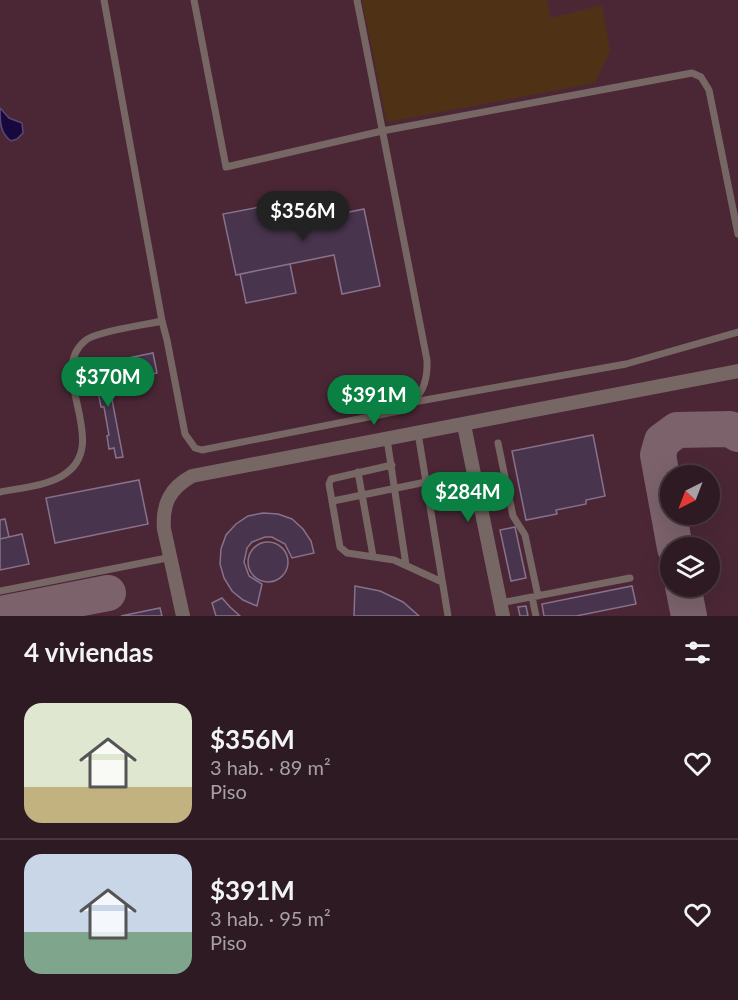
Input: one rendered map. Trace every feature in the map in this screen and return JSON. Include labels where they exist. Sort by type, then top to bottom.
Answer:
[{"type":"street","points":[[183,616],[163,516],[170,495],[192,476],[738,371]]},
{"type":"street","points":[[464,425],[501,609]]},
{"type":"lane","points":[[104,0],[162,321],[185,434],[195,448],[202,450],[404,410],[414,402],[427,380],[427,360],[357,0]]},
{"type":"lane","points":[[194,0],[226,167],[382,131],[682,74],[696,74],[710,90],[738,234]]},
{"type":"lane","points":[[0,492],[62,476],[78,461],[84,443],[72,363],[86,340],[94,336],[162,321]]},
{"type":"lane","points":[[414,402],[626,364],[738,332]]},
{"type":"lane","points":[[418,432],[448,616]]},
{"type":"lane","points":[[387,439],[406,565]]},
{"type":"lane","points":[[498,443],[513,516],[525,535],[536,616]]},
{"type":"lane","points":[[392,465],[331,479],[329,484],[342,550],[347,553],[373,555],[406,565],[442,582]]},
{"type":"lane","points":[[358,472],[373,555]]},
{"type":"lane","points":[[333,501],[426,482]]},
{"type":"lane","points":[[0,591],[172,557]]},
{"type":"lane","points":[[501,609],[535,596],[630,578]]},
{"type":"shaded area","points":[[0,0],[738,0],[738,616],[0,616]]},
{"type":"shaded area","points":[[362,0],[547,0],[551,18],[602,5],[610,51],[595,83],[387,122]]},
{"type":"shaded area","points":[[0,108],[9,118],[22,123],[23,133],[17,139],[11,141],[3,131]]},
{"type":"building","points":[[301,199],[305,221],[364,209],[380,286],[342,294],[334,255],[236,275],[223,214]]},
{"type":"building","points":[[290,264],[296,293],[246,303],[240,274]]},
{"type":"building","points":[[153,353],[157,373],[117,381],[113,361]]},
{"type":"building","points":[[105,363],[123,457],[116,458],[114,448],[109,449],[104,407],[101,407],[93,365]]},
{"type":"building","points":[[593,435],[605,496],[586,500],[586,504],[556,510],[557,514],[526,520],[512,451]]},
{"type":"building","points":[[139,480],[148,524],[55,543],[46,498]]},
{"type":"building","points":[[263,513],[278,514],[292,519],[311,541],[314,553],[292,558],[285,544],[272,537],[252,542],[247,548],[244,562],[249,576],[262,584],[257,606],[243,600],[232,591],[224,578],[220,564],[221,549],[226,535],[248,516]]},
{"type":"building","points":[[5,519],[9,537],[0,539],[0,520]]},
{"type":"building","points":[[515,527],[526,578],[511,581],[500,530]]},
{"type":"building","points":[[22,534],[29,564],[0,570],[0,539]]},
{"type":"building","points":[[268,542],[282,548],[288,562],[282,576],[268,582],[254,576],[248,562],[254,548]]},
{"type":"building","points":[[355,586],[380,591],[403,602],[419,616],[354,616]]},
{"type":"building","points":[[632,586],[636,604],[576,616],[544,616],[542,604]]},
{"type":"building","points":[[222,598],[240,616],[216,616],[212,603]]},
{"type":"building","points":[[526,606],[528,616],[520,616],[518,607]]},
{"type":"building","points":[[160,608],[162,616],[121,616]]},
{"type":"taxiway","points":[[673,537],[658,455],[662,441],[677,430],[730,429],[738,434]]},
{"type":"taxiway","points":[[0,614],[108,593]]},
{"type":"taxiway","points":[[685,597],[689,616]]}]
